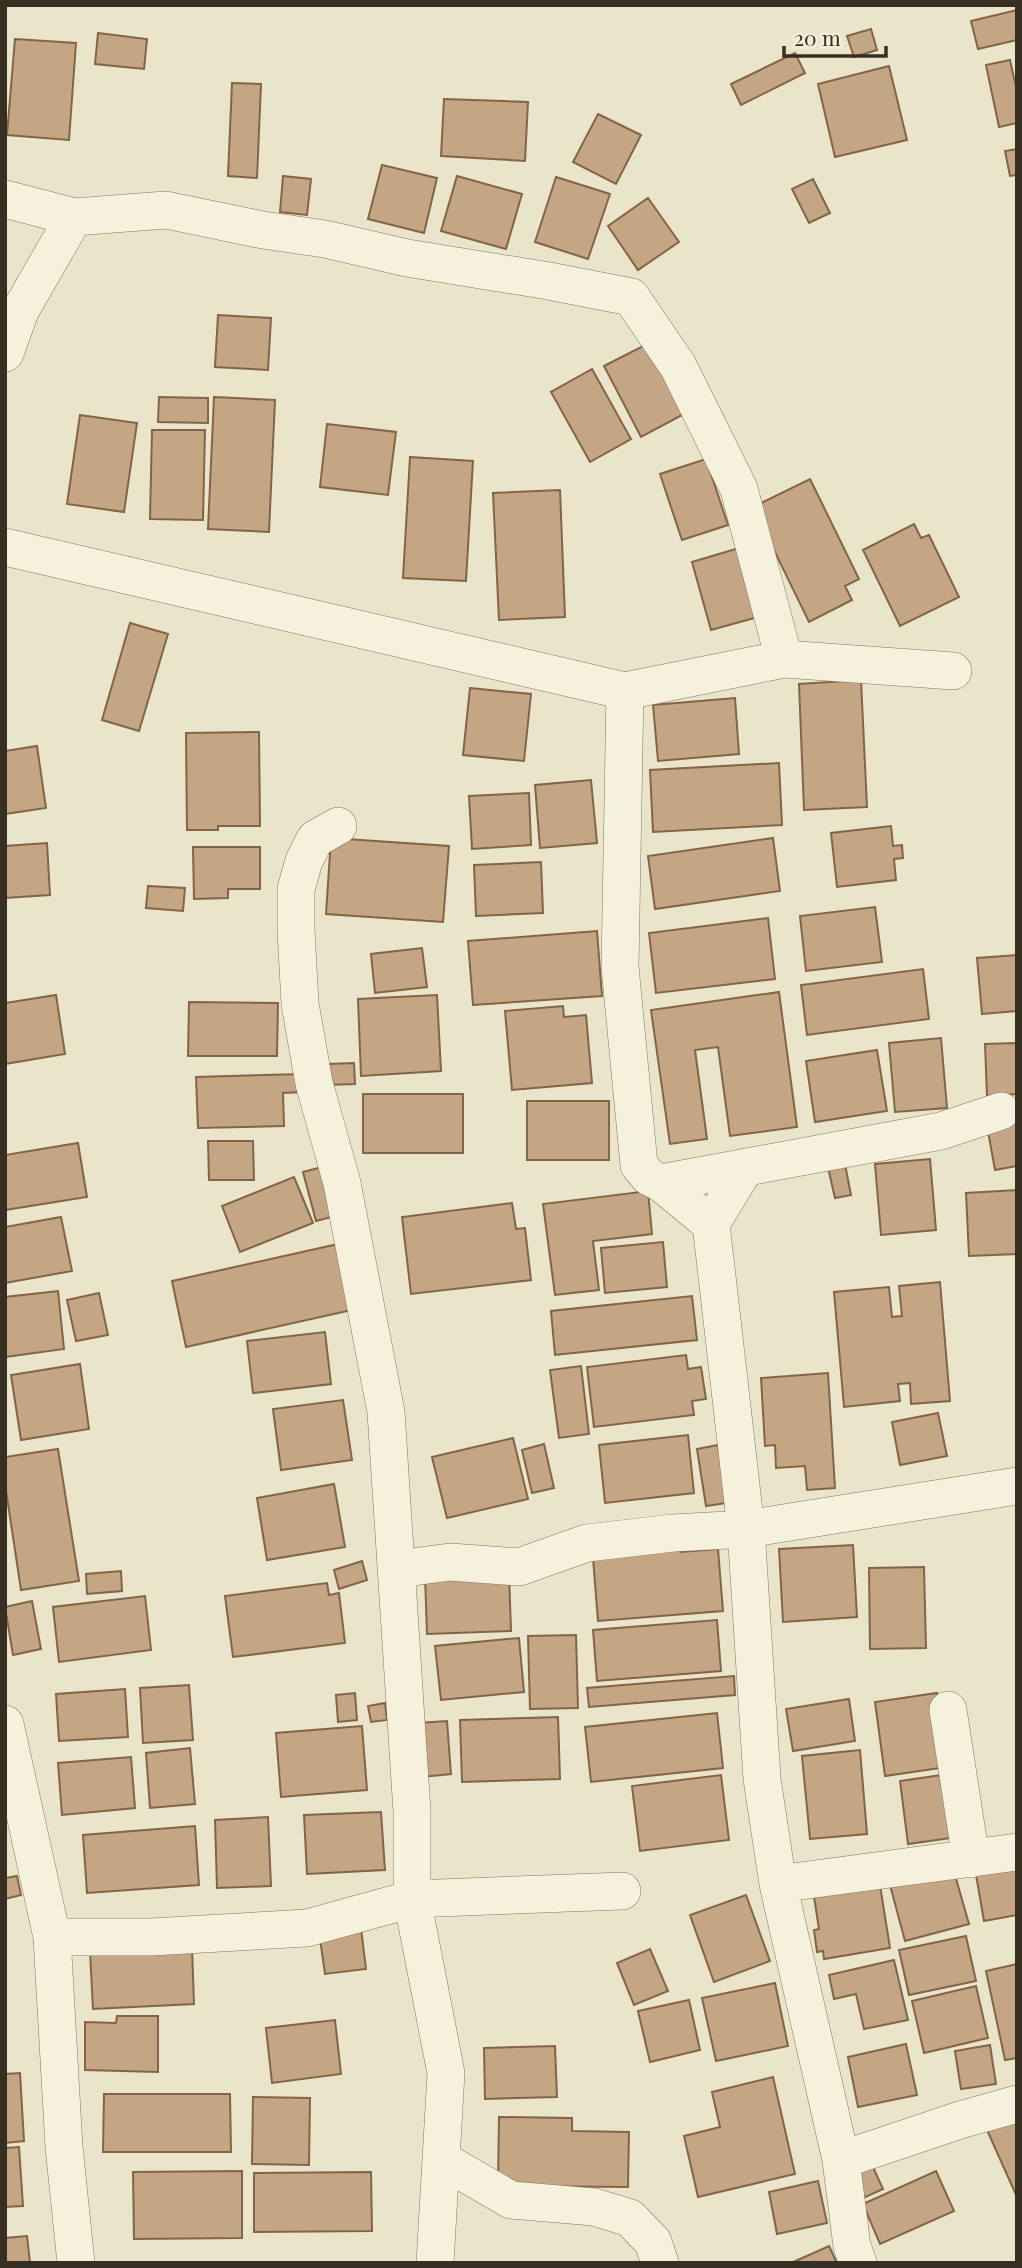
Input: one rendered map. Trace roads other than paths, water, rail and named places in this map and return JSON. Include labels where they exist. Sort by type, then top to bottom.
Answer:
[{"type":"street","points":[[5,199],[74,217],[166,210],[263,230],[325,239],[407,258],[631,297],[678,366],[739,489],[784,659]]},
{"type":"street","points":[[5,353],[20,311],[74,217]]},
{"type":"street","points":[[5,547],[625,691],[784,659],[953,671]]},
{"type":"street","points":[[625,691],[620,967],[639,1165],[649,1177],[661,1183],[711,1224]]},
{"type":"street","points":[[338,826],[315,839],[304,861],[296,889],[300,1003],[314,1083],[342,1183],[386,1412],[412,1812],[412,1899],[446,2073],[435,2263]]},
{"type":"street","points":[[661,1183],[941,1131],[1001,1111]]},
{"type":"street","points":[[745,1168],[711,1224],[746,1529],[762,1779],[778,1884],[841,2160],[852,2246],[858,2263]]},
{"type":"street","points":[[398,1569],[450,1562],[519,1567],[587,1543],[673,1533],[746,1529],[1017,1486]]},
{"type":"street","points":[[948,1710],[971,1859]]},
{"type":"street","points":[[5,1724],[52,1937],[64,2147],[76,2263]]},
{"type":"street","points":[[778,1884],[1017,1852]]},
{"type":"street","points":[[52,1937],[151,1937],[307,1928],[412,1899],[622,1891]]},
{"type":"street","points":[[841,2160],[1017,2104]]},
{"type":"street","points":[[442,2160],[511,2200],[594,2207],[630,2218],[653,2242],[660,2263]]}]
